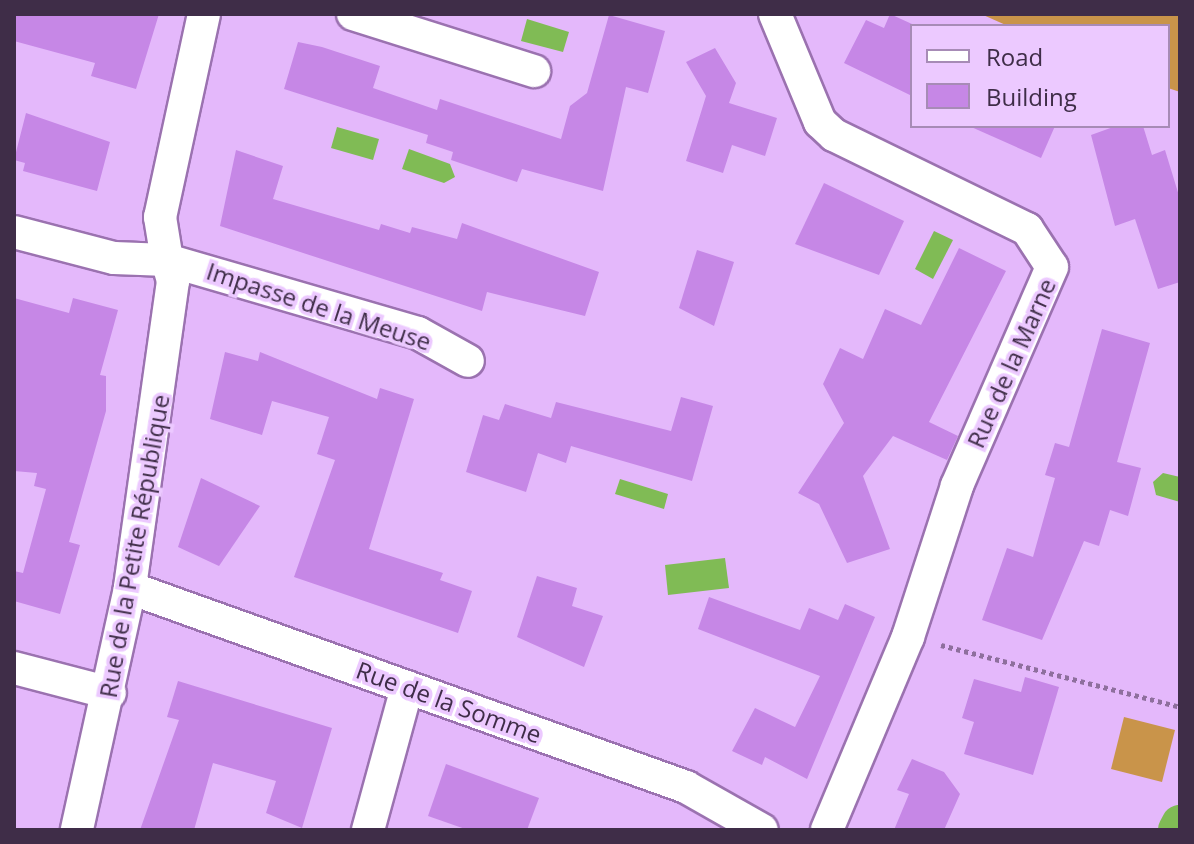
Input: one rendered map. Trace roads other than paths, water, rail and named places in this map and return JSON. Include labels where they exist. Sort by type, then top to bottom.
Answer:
[{"type":"street","name":"Rue de la Petite République","points":[[77,830],[110,693],[130,588],[174,302],[160,217],[204,14]]},
{"type":"street","points":[[353,14],[534,71]]},
{"type":"street","name":"Rue de la Marne","points":[[775,14],[820,122],[834,135],[1027,229],[1052,267],[957,486],[908,637],[827,830]]},
{"type":"street","points":[[14,232],[114,258],[167,260]]},
{"type":"street","name":"Impasse de la Meuse","points":[[167,260],[418,333],[468,361]]},
{"type":"street","name":"Rue de la Somme","points":[[130,588],[686,787],[762,830]]},
{"type":"street","points":[[14,668],[110,693]]},
{"type":"street","points":[[368,830],[407,687]]},
{"type":"waterway","points":[[1177,830],[1180,824]]}]
